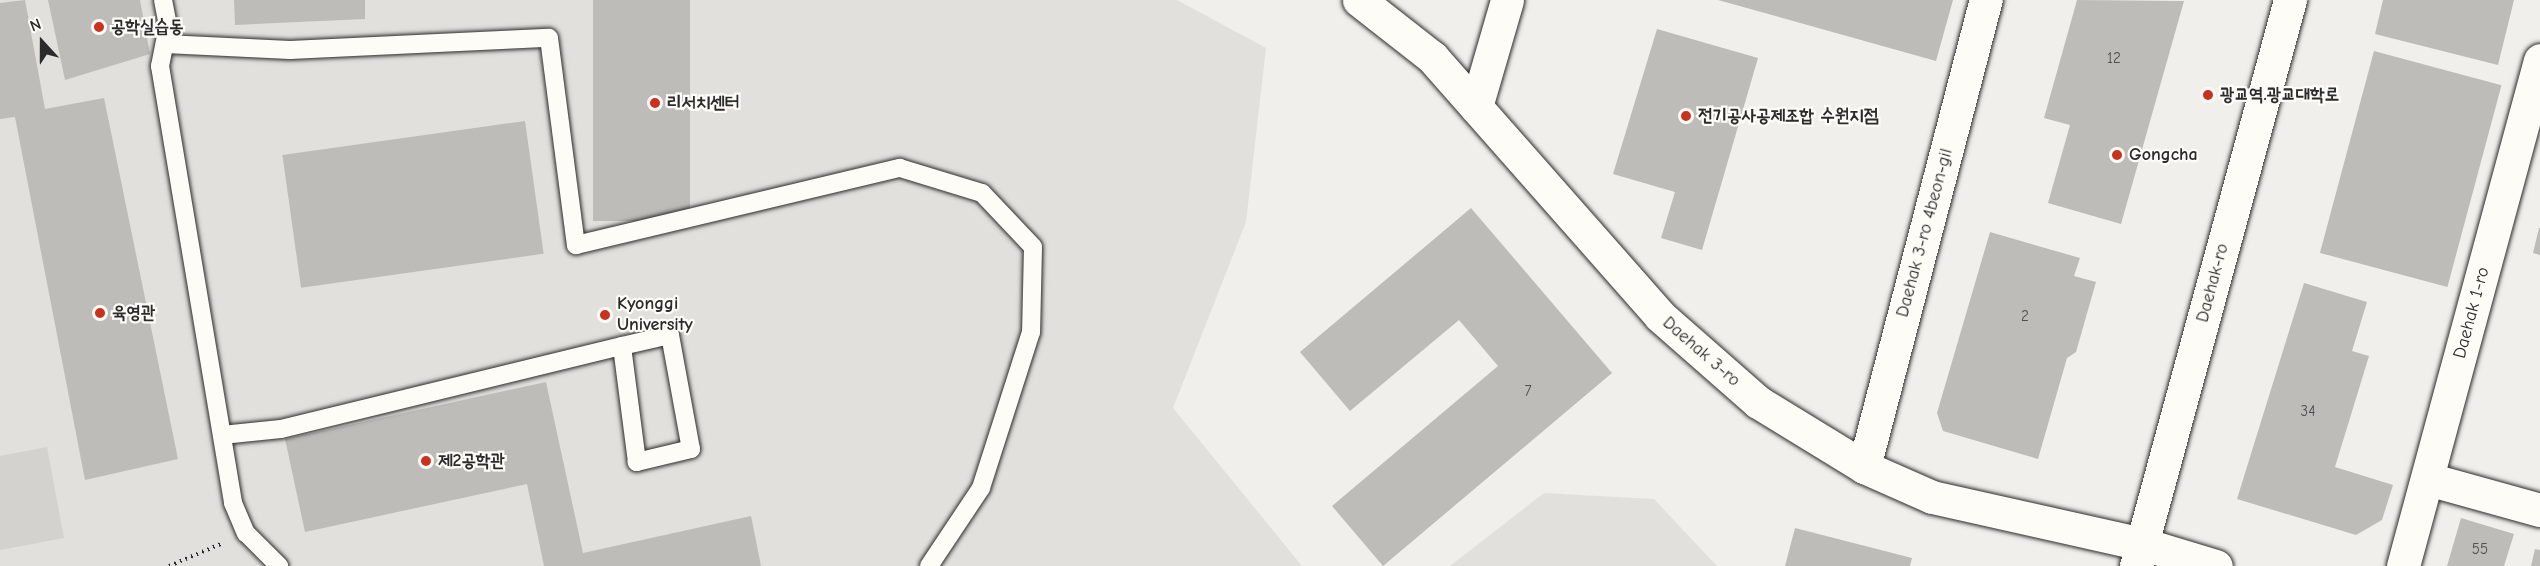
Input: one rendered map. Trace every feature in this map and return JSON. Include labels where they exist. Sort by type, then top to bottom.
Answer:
[{"type":"street","name":"Daehak 3-ro","points":[[1359,0],[1432,57],[1660,316],[1758,402],[1864,466],[1932,497],[2140,555],[2216,566]]},
{"type":"street","points":[[1476,107],[1507,0]]},
{"type":"street","name":"Daehak 3-ro 4beon-gil","points":[[1864,466],[1986,0]]},
{"type":"street","name":"Daehak-ro","points":[[2140,555],[2290,0]]},
{"type":"street","name":"Daehak 1-ro","points":[[2403,566],[2540,60]]},
{"type":"street","points":[[2428,479],[2540,510]]},
{"type":"lane","points":[[163,0],[168,26],[160,66],[233,503],[246,533],[279,566]]},
{"type":"lane","points":[[165,44],[291,50],[549,38],[576,245],[900,168],[982,193],[1033,248],[1030,332],[981,488],[929,566]]},
{"type":"lane","points":[[222,435],[281,429],[622,346],[670,335],[691,449],[637,462],[622,346]]},
{"type":"path","points":[[169,566],[246,533]]},
{"type":"shaded area","name":"Kyonggi University","points":[[0,0],[1177,0],[1266,48],[1246,222],[1173,408],[1302,566],[0,566]]},
{"type":"shaded area","points":[[47,447],[64,538],[0,550],[0,456]]},
{"type":"shaded area","points":[[1544,493],[1654,499],[1717,566],[1450,566]]},
{"type":"building","name":"육영관","points":[[25,0],[45,109],[104,98],[178,459],[85,480],[15,117],[0,119],[0,3]]},
{"type":"building","name":"공학실습동","points":[[48,0],[140,0],[150,54],[65,80]]},
{"type":"building","points":[[234,0],[365,0],[365,19],[235,25]]},
{"type":"building","name":"리서치센터","points":[[593,0],[690,0],[690,221],[593,221]]},
{"type":"building","points":[[1718,0],[1953,0],[1936,61]]},
{"type":"building","points":[[2077,0],[2184,1],[2121,224],[2048,203],[2070,125],[2044,118]]},
{"type":"building","points":[[2383,0],[2514,0],[2498,65],[2375,34]]},
{"type":"building","name":"전기공사공제조합 수원지점","points":[[1657,29],[1758,58],[1702,250],[1661,238],[1675,192],[1613,174]]},
{"type":"building","points":[[2374,51],[2502,85],[2447,287],[2320,253]]},
{"type":"building","points":[[525,121],[544,254],[301,288],[282,155]]},
{"type":"building","points":[[1471,208],[1612,373],[1383,566],[1332,506],[1498,366],[1459,320],[1350,411],[1300,352]]},
{"type":"building","points":[[2540,228],[2540,255],[2533,253]]},
{"type":"building","points":[[1990,232],[2080,258],[2074,276],[2096,282],[2076,352],[2067,358],[2038,459],[1943,431],[1937,413]]},
{"type":"building","points":[[2304,283],[2367,302],[2352,351],[2369,356],[2335,467],[2393,485],[2382,520],[2356,535],[2237,499]]},
{"type":"building","name":"제2공학관","points":[[546,382],[583,553],[751,516],[761,566],[544,566],[527,484],[305,532],[285,439]]},
{"type":"building","points":[[2461,518],[2514,534],[2504,566],[2447,566]]},
{"type":"building","points":[[1795,528],[1912,558],[1910,566],[1785,566]]},
{"type":"building","points":[[2535,549],[2540,550],[2540,566],[2531,566]]},
{"type":"place","name":"공학실습동","points":[[99,27]]},
{"type":"place","name":"광교역.광교대학로","points":[[2208,95]]},
{"type":"place","name":"리서치센터","points":[[655,103]]},
{"type":"place","name":"전기공사공제조합 수원지점","points":[[1686,116]]},
{"type":"place","name":"Gongcha","points":[[2117,155]]},
{"type":"place","name":"육영관","points":[[100,313]]},
{"type":"place","name":"Kyonggi University","points":[[605,315]]},
{"type":"place","name":"제2공학관","points":[[426,461]]}]
